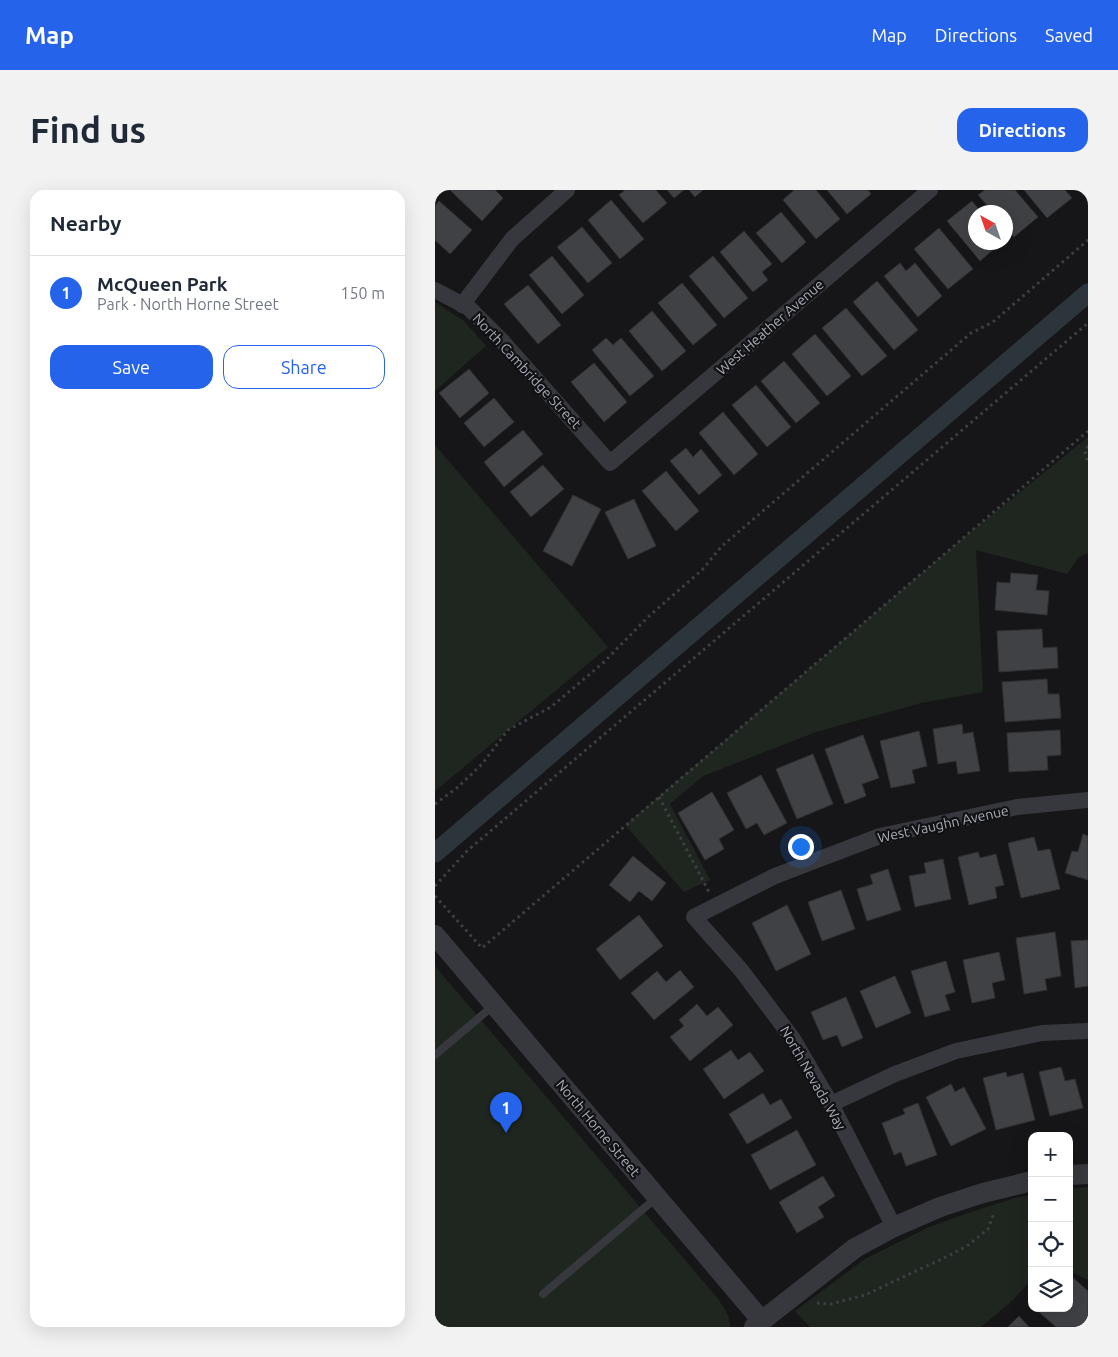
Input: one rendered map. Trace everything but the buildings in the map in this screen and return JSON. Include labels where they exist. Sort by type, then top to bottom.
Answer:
[{"type":"street","points":[[462,304],[512,239],[567,190]]},
{"type":"street","name":"West Heather Avenue","points":[[610,463],[930,190]]},
{"type":"street","name":"North Cambridge Street","points":[[435,290],[469,308],[503,342],[610,463]]},
{"type":"street","name":"West Vaughn Avenue","points":[[694,918],[775,876],[880,836],[1017,807],[1088,800]]},
{"type":"street","name":"North Nevada Way","points":[[694,918],[741,970],[793,1039],[831,1104],[893,1227]]},
{"type":"street","name":"North Horne Street","points":[[435,935],[657,1197],[758,1324]]},
{"type":"street","points":[[831,1104],[895,1074],[956,1051],[1042,1033],[1088,1031]]},
{"type":"street","points":[[1073,1175],[1088,1174]]},
{"type":"street","points":[[758,1324],[855,1248],[893,1227],[940,1207],[983,1193],[1028,1182]]},
{"type":"lane","points":[[435,1055],[494,1005]]},
{"type":"lane","points":[[543,1294],[657,1197]]},
{"type":"path","points":[[435,804],[458,787],[482,764],[508,730],[551,707],[604,662],[648,617],[702,570],[722,546],[971,333],[993,322],[1088,240]]},
{"type":"path","points":[[435,886],[467,851],[1088,323]]},
{"type":"path","points":[[435,896],[481,948],[963,539],[1088,430]]},
{"type":"path","points":[[1088,446],[1085,451],[1088,464]]},
{"type":"path","points":[[659,797],[717,906]]},
{"type":"path","points":[[802,1289],[816,1302],[831,1304],[865,1295],[967,1246],[988,1229],[994,1213]]},
{"type":"shaded area","points":[[435,302],[464,321],[486,346],[435,391]]},
{"type":"shaded area","points":[[1088,437],[1088,553],[1079,557],[1067,574],[976,550],[983,692],[921,703],[816,732],[703,776],[670,804],[710,880],[684,892],[625,825],[962,539]]},
{"type":"shaded area","points":[[435,445],[608,647],[435,791]]},
{"type":"shaded area","points":[[435,966],[719,1300],[728,1317],[730,1327],[435,1327]]},
{"type":"shaded area","points":[[1088,1187],[1088,1280],[1073,1273],[1073,1189]]},
{"type":"shaded area","points":[[1028,1196],[1028,1283],[1014,1299],[981,1327],[810,1327],[795,1311],[865,1259],[927,1228],[1015,1198]]},
{"type":"waterway","points":[[435,853],[1088,293]]},
{"type":"place","name":"McQueen Park","points":[[506,1133]]}]
